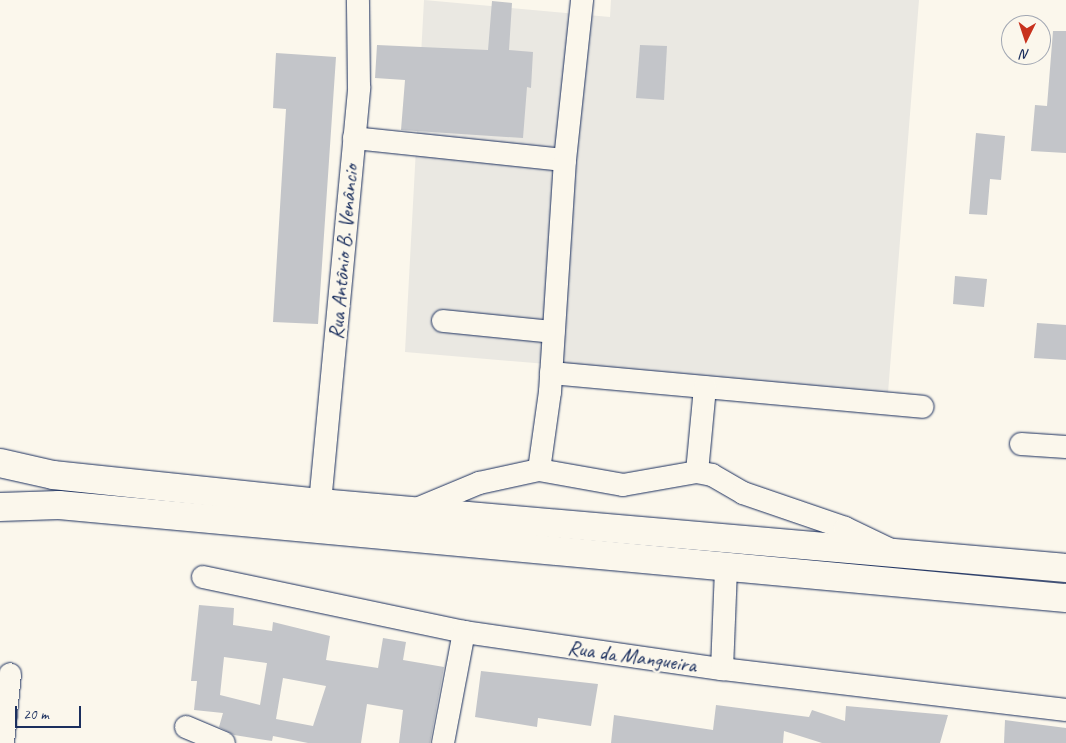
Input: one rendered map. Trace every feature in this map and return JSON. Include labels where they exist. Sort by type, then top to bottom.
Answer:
[{"type":"highway","points":[[0,463],[54,475],[320,503],[1066,568]]},
{"type":"highway","points":[[0,507],[59,505],[1066,598]]},
{"type":"street","name":"Rua Antônio B. Venâncio","points":[[320,503],[359,86],[358,0]]},
{"type":"street","points":[[539,470],[551,374],[565,160],[582,0]]},
{"type":"street","points":[[354,138],[565,160]]},
{"type":"street","points":[[443,321],[553,332]]},
{"type":"street","points":[[551,374],[922,407]]},
{"type":"street","points":[[697,472],[705,387]]},
{"type":"street","points":[[1021,444],[1066,448]]},
{"type":"street","points":[[411,511],[479,483],[539,470],[624,485],[697,472],[712,475],[743,493],[846,528],[898,553]]},
{"type":"street","points":[[722,669],[726,568]]},
{"type":"street","name":"Rua da Mangueira","points":[[203,577],[464,632],[722,669],[1066,710]]},
{"type":"street","points":[[443,743],[464,632]]},
{"type":"street","points":[[3,743],[10,674]]},
{"type":"street","points":[[186,727],[224,743]]},
{"type":"shaded area","points":[[424,0],[610,17],[611,0],[919,0],[888,393],[405,352]]},
{"type":"building","points":[[492,1],[512,3],[509,50],[533,52],[531,88],[527,87],[523,138],[401,130],[405,80],[375,78],[377,45],[488,50]]},
{"type":"building","points":[[1053,31],[1066,31],[1066,153],[1031,151],[1035,105],[1047,106]]},
{"type":"building","points":[[640,45],[667,46],[664,100],[636,98]]},
{"type":"building","points":[[276,53],[336,57],[318,324],[273,322],[286,109],[273,108]]},
{"type":"building","points":[[976,133],[1005,136],[1001,180],[990,179],[987,215],[969,214]]},
{"type":"building","points":[[955,276],[987,279],[984,307],[953,304]]},
{"type":"building","points":[[1037,323],[1066,325],[1066,360],[1034,358]]},
{"type":"building","points":[[199,605],[234,608],[233,625],[272,631],[273,622],[330,636],[326,660],[378,668],[383,638],[406,642],[403,660],[444,667],[430,743],[399,743],[403,710],[367,704],[361,743],[308,743],[273,736],[272,741],[234,735],[219,727],[223,713],[194,710],[197,681],[191,681]],"holes":[[[224,657],[267,663],[260,705],[220,695]],[[283,678],[326,686],[313,726],[276,719]]]},
{"type":"building","points":[[481,671],[598,684],[591,726],[538,718],[537,727],[475,717]]},
{"type":"building","points":[[716,705],[809,717],[812,710],[845,721],[846,706],[948,715],[940,743],[822,743],[784,731],[783,743],[611,743],[614,715],[713,730]]},
{"type":"building","points":[[1005,720],[1066,728],[1066,743],[1004,743]]}]
